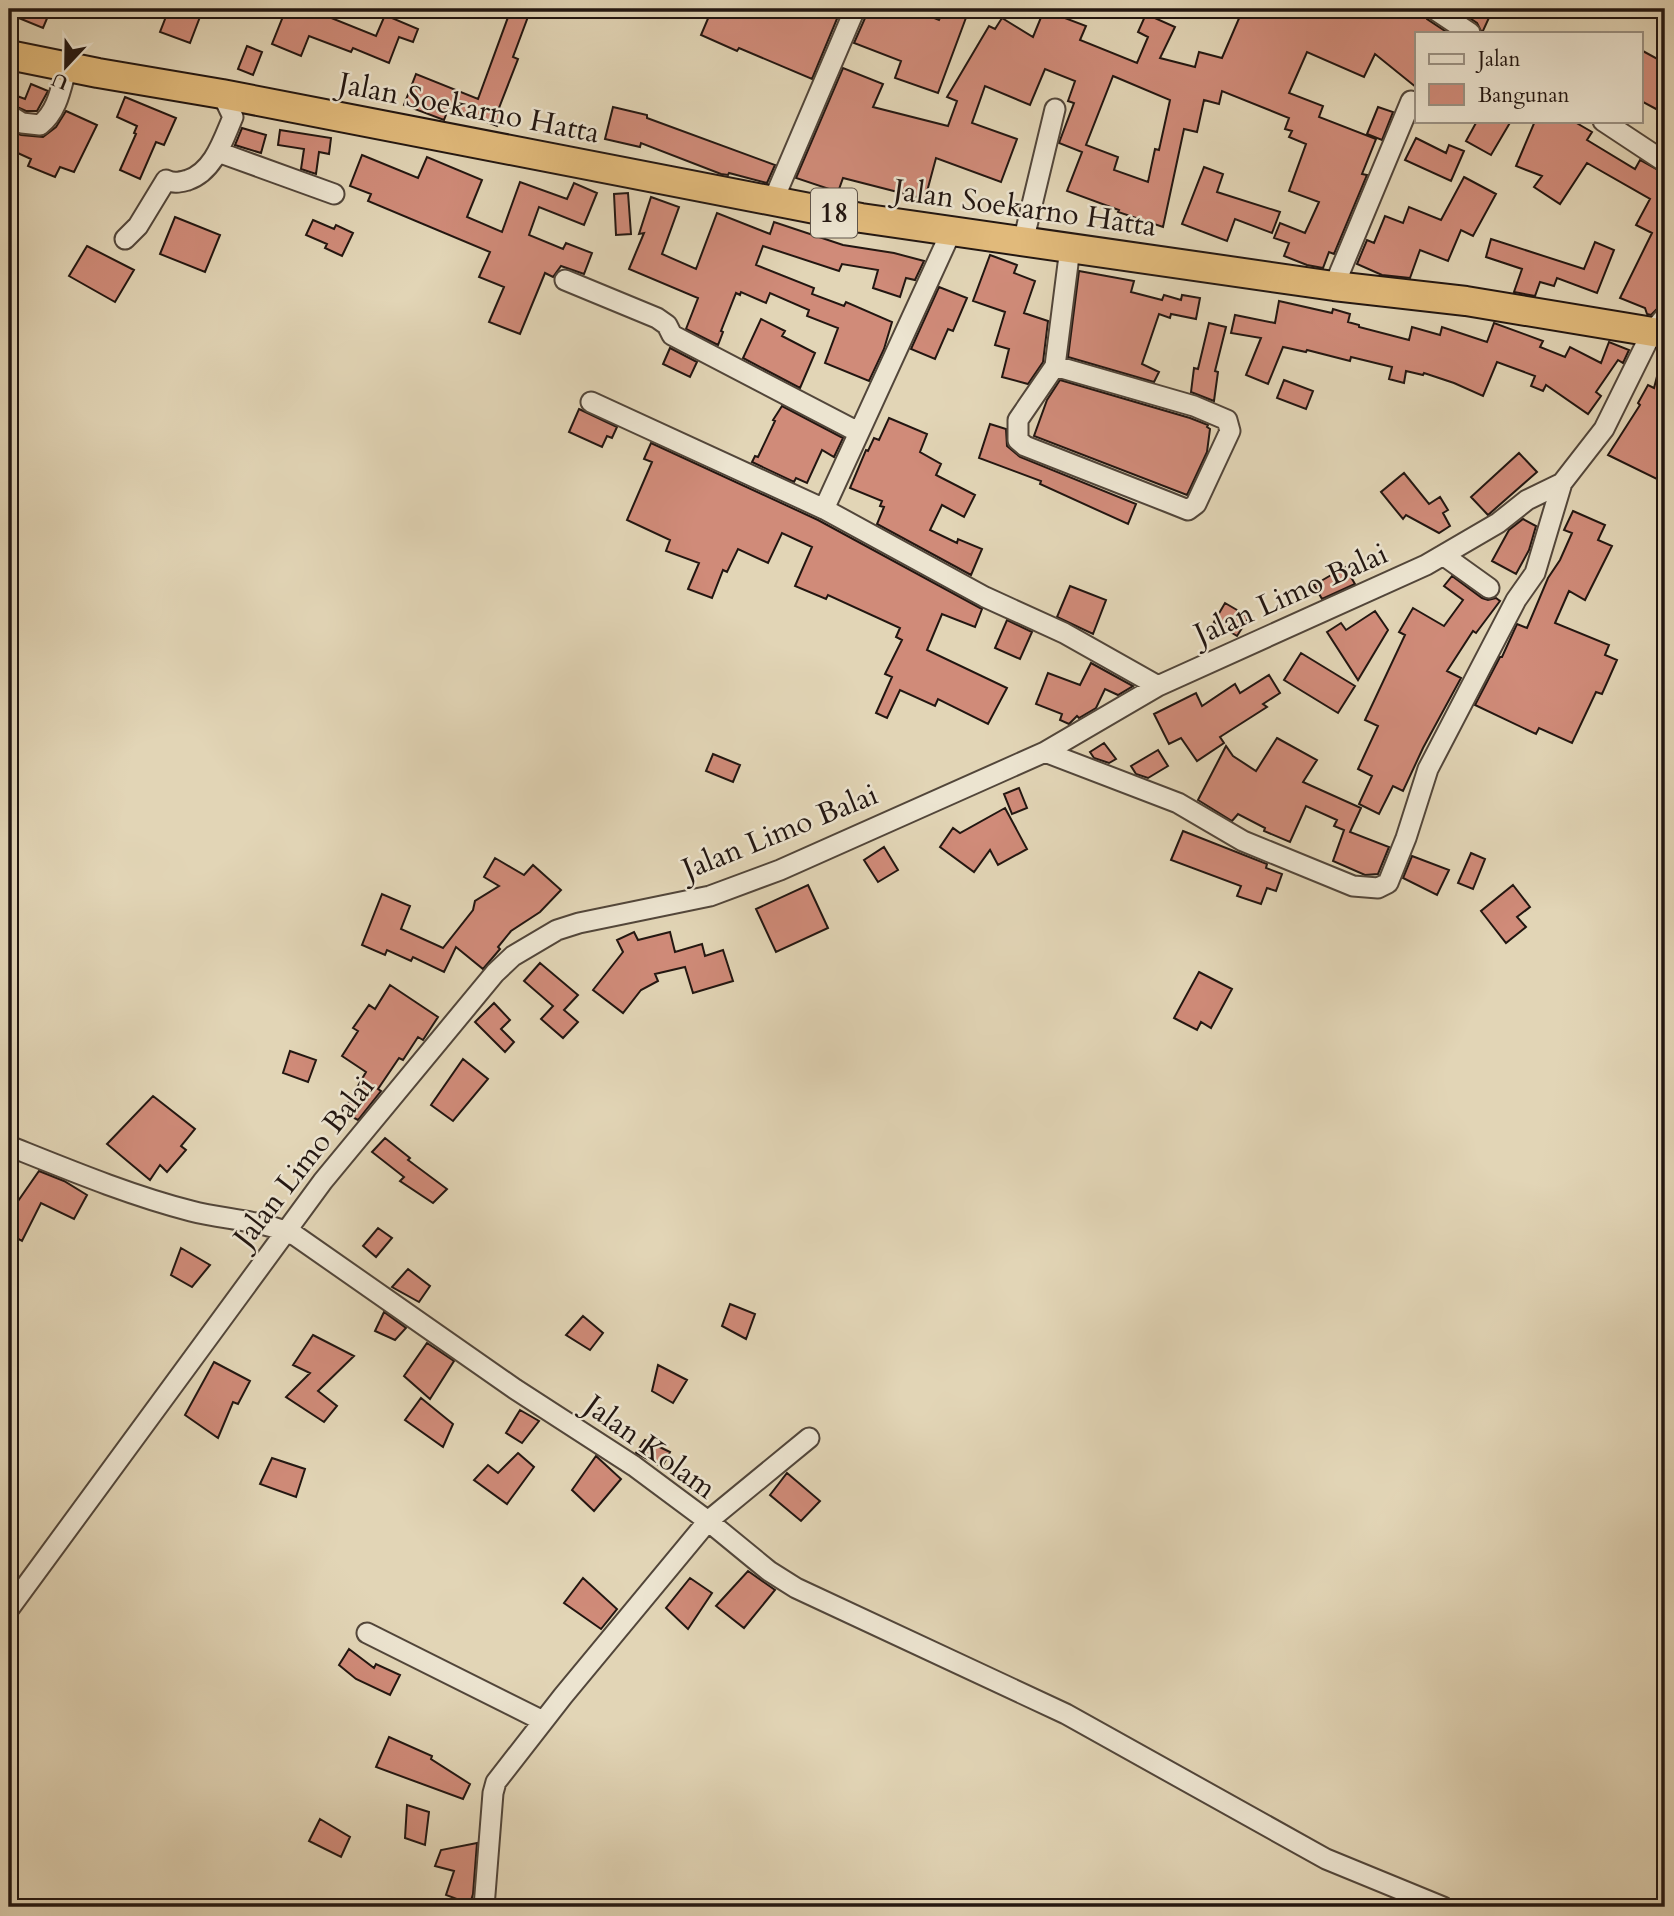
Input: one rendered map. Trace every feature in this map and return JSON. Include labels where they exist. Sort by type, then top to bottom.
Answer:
[{"type":"highway","name":"Jalan Soekarno Hatta","points":[[9,55],[861,218],[1334,286],[1661,328]]},
{"type":"street","points":[[773,201],[855,9]]},
{"type":"street","points":[[1434,9],[1468,32]]},
{"type":"street","points":[[14,118],[40,125],[48,119],[55,107],[67,66]]},
{"type":"street","points":[[125,239],[138,226],[166,180],[171,183],[181,182],[199,176],[218,152],[233,117],[222,94]]},
{"type":"street","points":[[1334,286],[1411,101]]},
{"type":"street","points":[[1023,242],[1055,108]]},
{"type":"street","points":[[1605,122],[1665,162]]},
{"type":"street","points":[[218,152],[334,194]]},
{"type":"street","points":[[824,509],[951,232]]},
{"type":"street","points":[[1055,366],[1194,406],[1227,420],[1230,431],[1196,505],[1188,510],[1025,446],[1018,439],[1018,419],[1055,366],[1070,248]]},
{"type":"street","points":[[565,280],[657,318],[667,325],[672,335],[858,432]]},
{"type":"street","name":"Jalan Limo Balai","points":[[9,1609],[323,1181],[495,973],[513,956],[557,930],[579,923],[684,903],[743,885],[1045,752],[1158,686],[1317,616],[1443,555],[1497,523],[1528,500],[1562,483],[1604,429],[1661,328]]},
{"type":"street","points":[[591,402],[824,509],[985,597],[1064,634],[1158,686]]},
{"type":"street","points":[[1045,752],[1178,803],[1243,841],[1353,886],[1378,888],[1388,883],[1428,769],[1516,600],[1535,573],[1562,483]]},
{"type":"street","points":[[1443,555],[1489,588]]},
{"type":"street","points":[[9,1146],[124,1191],[193,1212],[286,1231]]},
{"type":"street","name":"Jalan Kolam","points":[[286,1231],[515,1389],[634,1466],[708,1521],[500,1776],[494,1787],[484,1907]]},
{"type":"street","points":[[809,1438],[708,1521],[769,1571],[796,1587],[1066,1714],[1326,1859],[1443,1907]]},
{"type":"street","points":[[367,1633],[543,1721]]},
{"type":"building","points":[[9,9],[51,9],[43,28],[9,14]]},
{"type":"building","points":[[169,9],[203,9],[190,43],[160,32]]},
{"type":"building","points":[[286,9],[309,9],[376,36],[385,15],[418,29],[413,42],[399,37],[389,63],[353,48],[351,52],[309,36],[301,56],[272,44]]},
{"type":"building","points":[[511,9],[528,9],[529,14],[513,57],[518,59],[499,108],[503,110],[497,126],[449,107],[444,120],[404,105],[416,74],[478,99]]},
{"type":"building","points":[[712,9],[826,9],[839,14],[812,79],[701,35]]},
{"type":"building","points":[[869,9],[912,9],[939,20],[944,9],[967,15],[938,93],[895,78],[901,61],[854,43]]},
{"type":"building","points":[[1243,9],[1422,9],[1427,19],[1446,32],[1415,32],[1415,86],[1375,54],[1364,77],[1307,52],[1289,93],[1323,106],[1319,117],[1376,139],[1362,174],[1367,175],[1334,254],[1329,252],[1323,268],[1284,256],[1289,243],[1274,238],[1280,223],[1305,233],[1319,202],[1289,191],[1306,144],[1289,137],[1292,131],[1285,129],[1289,118],[1222,91],[1219,104],[1204,100],[1197,132],[1184,129],[1163,227],[1067,191],[1082,152],[1059,143],[1074,103],[1068,101],[1075,81],[1045,69],[1030,105],[985,86],[972,123],[1017,139],[1001,182],[936,158],[925,199],[843,178],[838,192],[796,178],[843,68],[883,84],[873,107],[948,126],[957,101],[947,97],[989,26],[995,29],[1002,18],[1033,37],[1044,10],[1086,26],[1080,40],[1137,63],[1148,37],[1138,32],[1146,14],[1175,27],[1160,58],[1195,67],[1199,52],[1222,58]],"holes":[[[1113,76],[1170,100],[1159,150],[1155,149],[1148,182],[1114,170],[1118,157],[1086,145]]]},
{"type":"building","points":[[1456,9],[1493,9],[1482,32],[1477,23]]},
{"type":"building","points":[[247,46],[262,52],[253,75],[238,69]]},
{"type":"building","points":[[1642,51],[1665,63],[1665,95],[1658,110],[1642,102]]},
{"type":"building","points":[[31,84],[48,91],[37,111],[9,107],[9,93],[25,99]]},
{"type":"building","points":[[125,97],[176,118],[164,145],[156,142],[140,179],[120,170],[137,126],[117,117]]},
{"type":"building","points":[[613,107],[647,115],[647,118],[775,165],[767,183],[729,173],[721,174],[641,143],[640,147],[605,139]]},
{"type":"building","points":[[1378,107],[1393,112],[1382,140],[1367,134]]},
{"type":"building","points":[[66,111],[97,125],[74,172],[60,167],[55,177],[28,166],[31,159],[9,149],[9,130],[21,135],[43,137],[56,127]]},
{"type":"building","points":[[1476,122],[1510,122],[1491,155],[1466,141]]},
{"type":"building","points":[[1535,122],[1575,122],[1592,132],[1587,140],[1635,169],[1640,160],[1665,174],[1665,305],[1651,315],[1647,314],[1645,308],[1620,298],[1652,233],[1636,225],[1650,199],[1587,163],[1560,204],[1534,187],[1542,176],[1516,166]]},
{"type":"building","points":[[242,128],[266,135],[261,153],[235,145]]},
{"type":"building","points":[[280,130],[331,138],[329,154],[319,152],[316,174],[301,169],[304,149],[278,145]]},
{"type":"building","points":[[1416,138],[1446,153],[1449,145],[1464,151],[1451,181],[1405,160]]},
{"type":"building","points":[[362,155],[418,178],[427,157],[482,180],[467,217],[502,232],[520,182],[567,199],[574,183],[597,193],[584,225],[539,207],[529,235],[563,249],[566,243],[592,253],[584,274],[561,266],[553,277],[545,273],[520,334],[489,322],[504,287],[479,277],[490,252],[368,201],[371,194],[350,186]]},
{"type":"building","points":[[1204,167],[1223,174],[1217,192],[1280,212],[1272,233],[1235,219],[1227,241],[1182,224]]},
{"type":"building","points":[[1464,177],[1496,194],[1473,236],[1461,230],[1448,261],[1420,250],[1410,278],[1382,275],[1357,264],[1367,240],[1374,243],[1385,216],[1403,223],[1409,207],[1441,220]]},
{"type":"building","points":[[628,193],[631,234],[616,235],[614,194]]},
{"type":"building","points":[[651,197],[679,207],[662,254],[696,269],[717,213],[770,234],[774,222],[843,245],[924,261],[915,280],[906,278],[900,297],[873,288],[878,270],[842,264],[839,271],[763,246],[756,265],[814,288],[812,294],[844,306],[846,302],[892,322],[884,349],[869,381],[825,363],[838,328],[807,316],[809,310],[770,293],[766,303],[741,292],[740,295],[736,293],[718,345],[686,329],[698,298],[629,269],[644,233],[639,234]]},
{"type":"building","points":[[175,217],[220,235],[205,272],[160,254]]},
{"type":"building","points":[[313,220],[334,229],[336,225],[353,233],[342,256],[325,248],[327,244],[306,235]]},
{"type":"building","points":[[1491,239],[1584,269],[1595,242],[1614,250],[1597,293],[1557,278],[1554,286],[1540,282],[1535,296],[1514,292],[1522,269],[1486,257]]},
{"type":"building","points":[[87,246],[134,270],[115,302],[69,276]]},
{"type":"building","points":[[990,255],[1017,265],[1014,273],[1035,281],[1024,313],[1048,321],[1043,362],[1028,384],[1002,377],[1009,349],[995,345],[1005,312],[973,301]]},
{"type":"building","points":[[1079,271],[1134,281],[1131,292],[1162,300],[1164,295],[1181,300],[1182,295],[1200,298],[1196,319],[1171,314],[1170,318],[1159,314],[1142,364],[1159,372],[1154,382],[1068,357]]},
{"type":"building","points":[[939,287],[967,298],[953,331],[948,329],[935,359],[911,349]]},
{"type":"building","points":[[1279,301],[1332,313],[1333,309],[1350,314],[1348,322],[1359,327],[1409,340],[1412,327],[1440,335],[1442,327],[1487,342],[1494,323],[1543,341],[1540,347],[1565,357],[1570,347],[1601,363],[1609,342],[1629,350],[1623,363],[1618,360],[1596,392],[1601,396],[1588,414],[1546,385],[1543,391],[1531,386],[1535,376],[1497,362],[1483,396],[1424,373],[1406,371],[1404,383],[1389,379],[1392,367],[1351,357],[1350,361],[1283,347],[1268,384],[1246,375],[1261,338],[1231,333],[1235,315],[1275,323]]},
{"type":"building","points":[[761,319],[785,331],[782,336],[815,353],[800,388],[743,358]]},
{"type":"building","points":[[1209,323],[1226,327],[1215,371],[1218,372],[1214,401],[1191,392],[1194,368],[1198,369]]},
{"type":"building","points":[[670,348],[697,362],[690,377],[663,364]]},
{"type":"building","points":[[1661,361],[1665,362],[1665,483],[1608,455],[1640,405],[1638,403],[1648,385],[1654,388]]},
{"type":"building","points":[[1060,380],[1208,425],[1210,429],[1207,452],[1187,495],[1034,436],[1047,400]]},
{"type":"building","points":[[1284,380],[1313,391],[1306,409],[1277,398]]},
{"type":"building","points":[[782,406],[843,438],[834,457],[822,450],[807,483],[796,478],[794,482],[752,462],[755,456],[758,457],[775,421],[773,420]]},
{"type":"building","points":[[579,409],[617,427],[612,438],[607,436],[602,447],[569,432]]},
{"type":"building","points":[[889,418],[927,434],[920,452],[941,464],[936,475],[975,495],[964,517],[942,505],[930,530],[957,543],[958,539],[982,549],[971,575],[877,524],[884,507],[880,506],[882,501],[850,488],[866,450],[868,451],[874,438],[879,440]]},
{"type":"building","points":[[990,424],[1006,429],[1007,446],[1020,457],[1136,504],[1128,524],[1040,484],[1041,481],[979,458]]},
{"type":"building","points":[[651,443],[818,520],[982,609],[975,627],[942,614],[927,650],[1007,688],[988,724],[938,699],[935,706],[900,690],[887,718],[876,713],[892,677],[885,674],[902,640],[896,637],[900,628],[828,595],[826,599],[795,586],[812,547],[782,533],[768,563],[738,549],[727,572],[723,570],[712,598],[688,589],[699,563],[666,551],[670,540],[627,520],[652,462],[644,459]]},
{"type":"building","points":[[1519,453],[1537,472],[1488,515],[1471,497]]},
{"type":"building","points":[[1404,473],[1429,504],[1440,497],[1448,510],[1443,513],[1450,526],[1439,533],[1406,515],[1403,519],[1381,492]]},
{"type":"building","points":[[1573,511],[1605,525],[1598,540],[1612,546],[1585,600],[1569,591],[1555,623],[1609,645],[1605,655],[1617,660],[1602,694],[1596,692],[1572,743],[1539,728],[1536,734],[1475,705],[1517,624],[1527,628],[1548,578],[1560,560],[1572,533],[1564,530]]},
{"type":"building","points":[[1523,519],[1536,526],[1529,550],[1516,574],[1492,561],[1509,530]]},
{"type":"building","points":[[1345,567],[1355,584],[1322,599],[1314,585]]},
{"type":"building","points":[[1452,576],[1482,598],[1496,598],[1500,601],[1476,633],[1473,631],[1447,671],[1461,678],[1403,791],[1393,786],[1379,814],[1359,804],[1372,776],[1358,769],[1378,726],[1365,720],[1405,635],[1399,632],[1413,608],[1444,626],[1463,600],[1444,586]]},
{"type":"building","points":[[1070,586],[1106,600],[1093,634],[1057,617]]},
{"type":"building","points":[[1225,603],[1249,617],[1237,636],[1214,622]]},
{"type":"building","points":[[1375,611],[1388,630],[1358,680],[1327,632],[1341,623],[1346,630]]},
{"type":"building","points":[[1007,620],[1032,632],[1020,659],[995,648]]},
{"type":"building","points":[[1301,653],[1355,686],[1338,713],[1284,680]]},
{"type":"building","points":[[1091,663],[1133,686],[1118,695],[1105,689],[1096,708],[1079,718],[1077,716],[1069,724],[1060,720],[1062,714],[1036,704],[1048,673],[1080,685]]},
{"type":"building","points":[[1269,675],[1280,693],[1263,704],[1267,707],[1220,737],[1224,743],[1197,761],[1181,738],[1169,744],[1154,714],[1196,693],[1202,706],[1235,684],[1240,693]]},
{"type":"building","points":[[1277,738],[1317,760],[1303,782],[1361,808],[1350,832],[1389,847],[1378,874],[1365,875],[1333,861],[1344,830],[1334,826],[1337,820],[1306,806],[1290,842],[1264,831],[1265,828],[1238,814],[1232,821],[1198,800],[1226,746],[1233,756],[1256,771]]},
{"type":"building","points":[[1104,743],[1116,759],[1109,763],[1094,758],[1090,752]]},
{"type":"building","points":[[1158,750],[1168,766],[1148,778],[1136,774],[1131,766]]},
{"type":"building","points":[[713,754],[740,765],[733,782],[706,771]]},
{"type":"building","points":[[1019,788],[1027,808],[1012,814],[1004,794]]},
{"type":"building","points":[[1005,808],[1027,849],[998,865],[990,850],[974,872],[940,847],[953,828],[960,833]]},
{"type":"building","points":[[1183,831],[1267,864],[1266,868],[1282,874],[1276,891],[1267,888],[1261,904],[1237,896],[1241,886],[1171,860]]},
{"type":"building","points":[[884,847],[898,870],[878,882],[864,860]]},
{"type":"building","points":[[1471,853],[1485,859],[1473,889],[1458,883]]},
{"type":"building","points":[[1412,856],[1449,870],[1437,895],[1403,878]]},
{"type":"building","points":[[495,858],[524,875],[533,865],[561,890],[540,912],[511,931],[483,969],[456,947],[444,972],[413,957],[411,961],[387,950],[385,955],[362,945],[382,894],[410,906],[401,929],[443,948],[473,910],[475,901],[499,886],[484,877]]},
{"type":"building","points":[[808,885],[828,928],[776,952],[756,909]]},
{"type":"building","points":[[1513,885],[1530,907],[1517,917],[1526,927],[1506,943],[1481,911]]},
{"type":"building","points":[[634,932],[638,940],[670,932],[675,952],[702,944],[705,956],[723,950],[733,981],[693,993],[685,967],[655,974],[658,981],[641,990],[623,1013],[593,990],[623,952],[617,940]]},
{"type":"building","points":[[540,963],[578,995],[564,1010],[578,1022],[563,1038],[541,1019],[553,1006],[524,981]]},
{"type":"building","points":[[1199,972],[1232,989],[1211,1028],[1201,1022],[1197,1030],[1174,1018]]},
{"type":"building","points":[[390,985],[438,1017],[423,1040],[418,1037],[403,1060],[399,1058],[378,1089],[381,1091],[358,1120],[343,1112],[366,1072],[342,1056],[358,1031],[353,1028],[369,1005],[375,1009]]},
{"type":"building","points":[[494,1003],[510,1020],[501,1029],[514,1042],[505,1052],[475,1022]]},
{"type":"building","points":[[290,1051],[316,1060],[308,1082],[283,1073]]},
{"type":"building","points":[[463,1059],[488,1079],[453,1121],[431,1105]]},
{"type":"building","points":[[153,1096],[195,1129],[181,1146],[186,1150],[167,1172],[160,1165],[150,1180],[107,1144]]},
{"type":"building","points":[[385,1138],[410,1158],[408,1160],[447,1189],[433,1203],[400,1181],[404,1177],[372,1152]]},
{"type":"building","points":[[39,1171],[64,1181],[87,1195],[74,1219],[41,1203],[22,1241],[9,1234],[9,1214]]},
{"type":"building","points":[[378,1228],[392,1238],[376,1257],[363,1246]]},
{"type":"building","points":[[181,1248],[210,1265],[192,1287],[171,1275]]},
{"type":"building","points":[[408,1269],[430,1286],[419,1302],[392,1287]]},
{"type":"building","points":[[730,1304],[755,1314],[746,1339],[722,1326]]},
{"type":"building","points":[[384,1312],[406,1328],[395,1340],[375,1331]]},
{"type":"building","points":[[583,1316],[603,1333],[590,1350],[566,1335]]},
{"type":"building","points":[[313,1335],[354,1356],[318,1391],[337,1406],[324,1422],[286,1397],[310,1373],[293,1365]]},
{"type":"building","points":[[427,1343],[454,1361],[430,1399],[404,1376]]},
{"type":"building","points":[[214,1362],[250,1381],[238,1404],[233,1402],[218,1438],[185,1415]]},
{"type":"building","points":[[658,1365],[687,1380],[673,1403],[652,1391]]},
{"type":"building","points":[[421,1398],[453,1424],[443,1447],[405,1420]]},
{"type":"building","points":[[520,1410],[539,1421],[522,1443],[506,1433]]},
{"type":"building","points":[[645,1440],[670,1452],[662,1467],[636,1453]]},
{"type":"building","points":[[518,1453],[534,1467],[507,1504],[474,1480],[488,1465],[498,1473]]},
{"type":"building","points":[[596,1456],[621,1479],[594,1511],[572,1490]]},
{"type":"building","points":[[272,1458],[305,1469],[296,1497],[260,1484]]},
{"type":"building","points":[[787,1473],[820,1501],[801,1521],[770,1495]]},
{"type":"building","points":[[748,1571],[775,1590],[744,1628],[716,1606]]},
{"type":"building","points":[[583,1578],[617,1609],[601,1629],[564,1603]]},
{"type":"building","points":[[690,1578],[712,1593],[688,1629],[666,1608]]},
{"type":"building","points":[[349,1649],[374,1668],[376,1664],[400,1675],[390,1695],[356,1679],[339,1665]]},
{"type":"building","points":[[389,1737],[432,1756],[431,1759],[470,1784],[463,1799],[376,1767]]},
{"type":"building","points":[[407,1805],[429,1812],[425,1845],[405,1838]]},
{"type":"building","points":[[320,1819],[350,1837],[341,1857],[309,1841]]},
{"type":"building","points":[[477,1843],[470,1904],[446,1895],[454,1871],[435,1866],[441,1850]]}]
